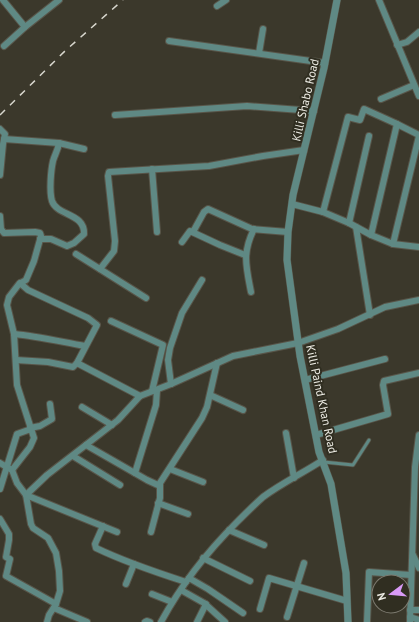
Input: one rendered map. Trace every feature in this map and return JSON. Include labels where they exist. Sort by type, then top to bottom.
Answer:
[{"type":"street","points":[[3,0],[25,27]]},
{"type":"street","points":[[4,46],[59,0]]},
{"type":"street","points":[[217,6],[226,0]]},
{"type":"street","name":"Killi Shabo Road","points":[[292,204],[325,63],[337,0]]},
{"type":"street","points":[[379,0],[419,96]]},
{"type":"street","points":[[259,53],[262,28]]},
{"type":"street","points":[[397,45],[407,42],[419,32]]},
{"type":"street","points":[[169,41],[325,63]]},
{"type":"street","points":[[381,99],[416,87]]},
{"type":"street","points":[[115,115],[247,106],[314,111]]},
{"type":"street","points":[[323,212],[348,117],[360,120],[364,109],[419,135],[393,244]]},
{"type":"street","points":[[371,235],[397,124]]},
{"type":"street","points":[[0,128],[5,134],[0,175]]},
{"type":"street","points":[[349,223],[369,136]]},
{"type":"street","points":[[4,139],[59,143],[84,149]]},
{"type":"street","points":[[40,239],[51,239],[67,246],[74,243],[84,234],[84,229],[80,221],[58,208],[52,200],[51,174],[53,160],[59,143]]},
{"type":"street","points":[[100,269],[114,251],[115,241],[108,176],[109,172],[209,166],[304,150]]},
{"type":"street","points":[[152,169],[157,232]]},
{"type":"street","points":[[292,204],[323,212],[393,244],[419,248]]},
{"type":"street","name":"Killi Paind Khan Road","points":[[292,204],[288,232],[287,260],[298,342],[305,380],[319,452],[331,484],[346,573],[348,622]]},
{"type":"street","points":[[193,232],[204,212],[208,209],[254,229],[288,232]]},
{"type":"street","points":[[0,216],[1,229],[4,233],[35,232],[40,233],[41,236],[34,261],[26,280],[20,283],[9,297],[7,305],[14,334],[17,385],[34,438],[30,447],[9,469]]},
{"type":"street","points":[[356,227],[370,316]]},
{"type":"street","points":[[251,292],[246,255],[248,241],[254,229]]},
{"type":"street","points":[[182,242],[190,231],[246,255]]},
{"type":"street","points":[[76,254],[146,298]]},
{"type":"street","points":[[171,384],[168,360],[170,348],[182,313],[202,280]]},
{"type":"street","points":[[16,360],[48,362],[73,367],[97,325],[88,318],[28,290],[20,283]]},
{"type":"street","points":[[26,495],[48,475],[112,425],[140,396],[171,384],[233,356],[267,350],[298,342],[338,329],[385,308],[419,300]]},
{"type":"street","points":[[111,321],[163,345],[154,390],[156,405],[135,473]]},
{"type":"street","points":[[14,334],[85,346]]},
{"type":"street","points":[[305,380],[386,358]]},
{"type":"street","points":[[76,363],[140,396]]},
{"type":"street","points":[[151,532],[161,492],[160,483],[202,418],[207,407],[217,363]]},
{"type":"street","points":[[316,435],[388,414],[383,385],[384,381],[419,373]]},
{"type":"street","points":[[210,395],[243,410]]},
{"type":"street","points":[[0,489],[9,469],[17,434],[40,426],[52,419],[50,404]]},
{"type":"street","points":[[82,407],[112,425]]},
{"type":"street","points":[[286,433],[294,478]]},
{"type":"street","points":[[411,575],[412,554],[416,533],[415,467],[419,435]]},
{"type":"street","points":[[86,445],[160,486]]},
{"type":"street","points":[[73,456],[120,485]]},
{"type":"street","points":[[161,622],[172,602],[203,558],[229,530],[262,498],[280,485],[323,461]]},
{"type":"street","points":[[0,463],[9,469],[26,495],[30,524],[33,528],[48,538],[56,553],[60,591],[47,622]]},
{"type":"street","points":[[170,469],[203,482]]},
{"type":"street","points":[[26,495],[117,532]]},
{"type":"street","points":[[158,503],[188,514]]},
{"type":"street","points":[[0,521],[9,534],[6,557],[10,559],[3,576],[55,606],[87,622]]},
{"type":"street","points":[[103,526],[95,544],[96,548],[134,564],[208,588],[243,613]]},
{"type":"street","points":[[229,530],[264,545]]},
{"type":"street","points":[[412,554],[419,568]]},
{"type":"street","points":[[203,558],[250,581]]},
{"type":"street","points":[[287,617],[304,563]]},
{"type":"street","points":[[126,584],[134,564]]},
{"type":"street","points":[[367,622],[369,572],[397,574]]},
{"type":"street","points":[[260,609],[269,578],[347,601]]},
{"type":"street","points":[[180,590],[206,604],[225,622]]},
{"type":"street","points":[[152,594],[172,602]]},
{"type":"street","points":[[197,622],[206,604]]},
{"type":"street","points":[[410,620],[419,620]]},
{"type":"street","points":[[144,622],[150,622]]},
{"type":"lane","points":[[323,461],[353,465],[369,440]]},
{"type":"railway","points":[[0,115],[66,50],[123,0]]}]
